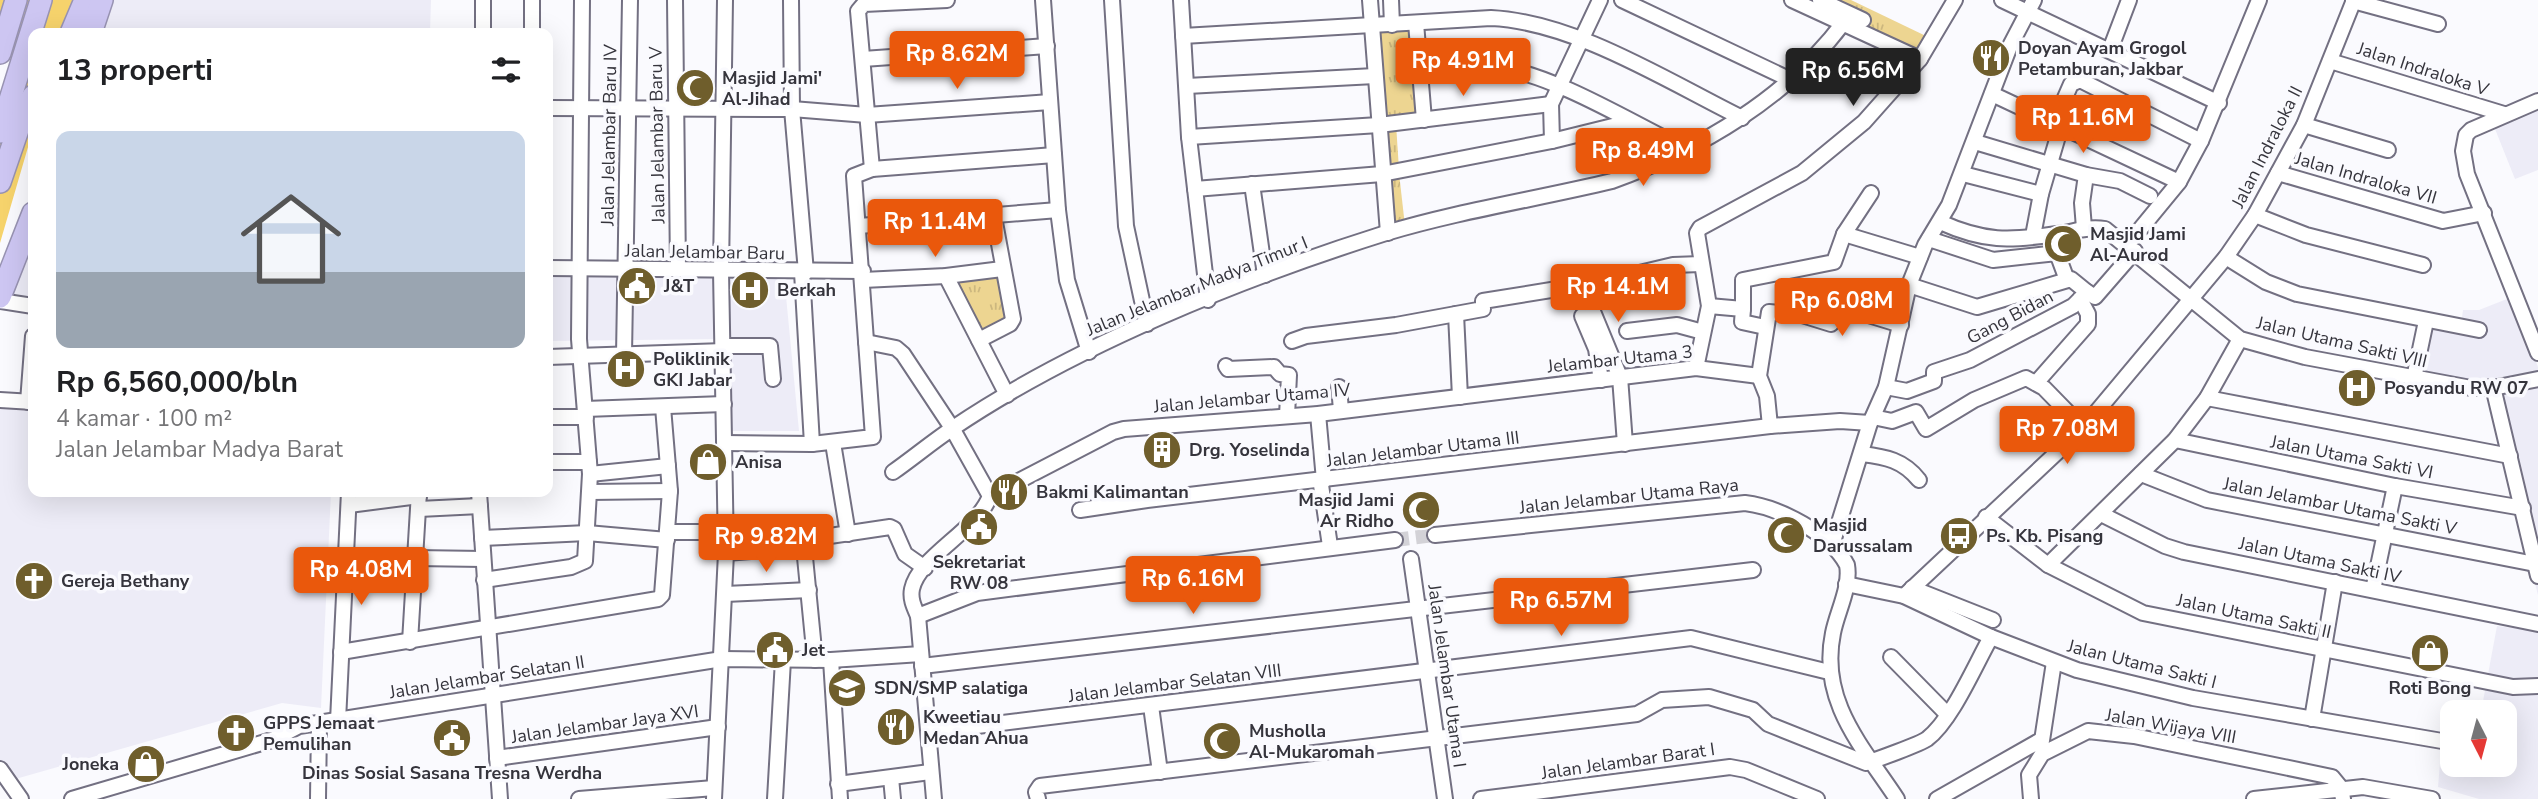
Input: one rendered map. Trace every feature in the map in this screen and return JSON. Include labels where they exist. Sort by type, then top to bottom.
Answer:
[{"type":"highway","points":[[0,14],[5,0]]},
{"type":"highway","points":[[0,53],[16,0]]},
{"type":"highway","points":[[32,28],[41,0]]},
{"type":"highway","points":[[73,28],[85,0]]},
{"type":"highway","points":[[93,28],[102,0]]},
{"type":"highway","points":[[0,132],[28,42]]},
{"type":"highway","points":[[0,182],[28,106]]},
{"type":"highway","points":[[0,299],[28,225]]},
{"type":"street","points":[[483,0],[483,28]]},
{"type":"street","points":[[532,0],[532,28]]},
{"type":"street","points":[[484,580],[580,565],[585,561],[590,492],[580,356],[582,0]]},
{"type":"street","name":"Jalan Jelambar Baru IV","points":[[624,355],[629,0]]},
{"type":"street","name":"Jalan Jelambar Baru V","points":[[675,0],[678,270]]},
{"type":"street","points":[[579,799],[714,794],[726,554],[721,271],[725,0]]},
{"type":"street","points":[[791,0],[792,109],[804,272],[812,444]]},
{"type":"street","points":[[872,169],[858,11],[864,4],[947,0]]},
{"type":"street","points":[[1044,0],[1058,211],[1067,280],[1089,352]]},
{"type":"street","points":[[1112,0],[1126,226],[1147,324]]},
{"type":"street","points":[[1181,0],[1189,137],[1208,300]]},
{"type":"street","points":[[1370,0],[1388,233]]},
{"type":"street","points":[[1391,0],[1392,25]]},
{"type":"street","points":[[1552,141],[1551,104],[1600,0]]},
{"type":"street","points":[[1622,0],[1793,81]]},
{"type":"street","points":[[1792,0],[1922,55]]},
{"type":"street","points":[[1820,0],[1922,55]]},
{"type":"street","points":[[1696,368],[1709,306],[1697,233],[1700,228],[1802,173],[1864,122],[1922,55],[1955,0]]},
{"type":"street","points":[[2002,0],[2031,6],[2110,50],[2219,103]]},
{"type":"street","points":[[2110,50],[2129,0]]},
{"type":"street","points":[[2131,248],[2179,182],[2201,141],[2219,103],[2259,0]]},
{"type":"street","points":[[2353,1],[2438,24]]},
{"type":"street","name":"Jalan Indraloka II","points":[[1908,592],[2083,428],[2226,257],[2255,215],[2304,125],[2353,1]]},
{"type":"street","points":[[1832,545],[1871,420],[1886,387],[1909,285],[1920,257],[1963,174],[2010,46],[2031,6]]},
{"type":"street","points":[[1183,36],[1508,19],[1544,25],[1581,39],[1742,118]]},
{"type":"street","name":"Jalan Jelambar Madya Timur I","points":[[893,472],[952,428],[1007,395],[1147,324],[1265,275],[1388,233],[1612,181],[1647,168],[1742,118],[1793,81],[1844,22]]},
{"type":"street","points":[[1416,23],[1424,120]]},
{"type":"street","points":[[863,59],[1046,46]]},
{"type":"street","name":"Jalan Indraloka V","points":[[2330,61],[2504,114]]},
{"type":"street","points":[[1420,69],[1500,68],[1560,87],[1684,148]]},
{"type":"street","points":[[1187,86],[1375,76]]},
{"type":"street","points":[[2033,236],[2058,125],[2071,84],[2080,80],[2201,141]]},
{"type":"street","points":[[1992,94],[2179,182]]},
{"type":"street","points":[[2538,101],[2471,130],[2464,145],[2467,174],[2535,334],[2538,353]]},
{"type":"street","points":[[553,108],[792,109],[867,116],[1050,102]]},
{"type":"street","points":[[1189,137],[1379,125],[1551,104]]},
{"type":"street","points":[[1195,189],[1382,174],[1552,141],[1629,122]]},
{"type":"street","points":[[2304,125],[2388,150]]},
{"type":"street","points":[[1975,142],[2085,175],[2120,181],[2150,196]]},
{"type":"street","points":[[725,443],[833,443],[870,439],[875,433],[855,175],[872,169],[1054,155]]},
{"type":"street","name":"Jalan Indraloka VII","points":[[2278,173],[2443,221],[2484,213]]},
{"type":"street","points":[[1963,174],[2041,194]]},
{"type":"street","points":[[1940,222],[1989,240],[2015,240],[2084,228],[2082,203],[2085,175]]},
{"type":"street","points":[[1252,184],[1265,275]]},
{"type":"street","points":[[1765,327],[1742,322],[1743,280],[1832,263],[1844,234],[1871,193]]},
{"type":"street","points":[[859,226],[1058,211]]},
{"type":"street","points":[[2255,215],[2306,235],[2423,265]]},
{"type":"street","points":[[979,340],[1012,322],[994,217]]},
{"type":"street","name":"Jalan Utama Sakti VIII","points":[[2084,228],[2105,229],[2240,339],[2305,357],[2471,388],[2538,379]]},
{"type":"street","points":[[1844,234],[1920,257]]},
{"type":"street","points":[[1929,239],[1993,260],[2059,253],[2067,280]]},
{"type":"street","name":"Gang Bidan","points":[[1886,387],[1908,391],[1934,381],[1934,372],[1970,360],[2073,306],[2084,295],[2095,297],[2131,248]]},
{"type":"street","points":[[2226,257],[2278,288],[2479,330]]},
{"type":"street","points":[[1293,341],[1306,335],[1396,326],[1483,308],[1484,300],[1582,285],[1601,278],[1631,275],[1673,265],[1701,264]]},
{"type":"street","name":"Jalan Jelambar Baru","points":[[553,268],[804,272],[863,276],[946,276],[1002,269]]},
{"type":"street","points":[[946,276],[1007,395]]},
{"type":"street","points":[[1909,285],[1977,307],[2072,279],[2084,295],[2088,324],[2036,383],[2083,428]]},
{"type":"street","points":[[1582,285],[1620,377],[1625,444]]},
{"type":"street","points":[[0,299],[28,305]]},
{"type":"street","points":[[1709,306],[1743,309]]},
{"type":"street","points":[[1770,426],[1767,396],[1759,376],[1769,312],[1832,324],[1838,306],[1901,325]]},
{"type":"street","points":[[1455,314],[1460,397]]},
{"type":"street","points":[[1582,316],[1596,349],[1601,380]]},
{"type":"street","points":[[2414,378],[2426,321]]},
{"type":"street","points":[[1627,331],[1677,325],[1703,332]]},
{"type":"street","points":[[2048,565],[2175,440],[2207,398],[2240,339]]},
{"type":"street","points":[[866,342],[901,351],[952,428],[990,496],[975,520],[925,568],[912,586],[911,599],[918,616],[934,799]]},
{"type":"street","points":[[553,357],[770,346],[774,379]]},
{"type":"street","points":[[1226,366],[1228,369],[1274,367],[1280,374],[1289,374],[1287,416]]},
{"type":"street","name":"Jelambar Utama 3","points":[[1533,388],[1696,368],[1759,376]]},
{"type":"street","name":"Jalan Jelambar Utama III","points":[[1080,510],[1770,426],[1890,421],[1916,412],[1926,429],[1974,400],[2021,379],[2029,378],[2036,383]]},
{"type":"street","points":[[1339,387],[1341,410]]},
{"type":"street","points":[[2493,387],[2536,570]]},
{"type":"street","name":"Jalan Jelambar Utama IV","points":[[990,496],[1113,432],[1318,414],[1533,388]]},
{"type":"street","points":[[2207,398],[2510,456]]},
{"type":"street","points":[[0,400],[28,402]]},
{"type":"street","points":[[553,416],[724,404]]},
{"type":"street","points":[[341,652],[659,599],[662,595],[670,491],[663,407]]},
{"type":"street","points":[[1318,414],[1324,480],[1321,485],[1330,546]]},
{"type":"street","name":"Jalan Utama Sakti VI","points":[[2175,440],[2395,486],[2522,508]]},
{"type":"street","points":[[833,443],[848,534]]},
{"type":"street","points":[[1862,454],[1893,459],[1908,467],[1919,480]]},
{"type":"street","points":[[553,463],[589,468],[668,466]]},
{"type":"street","name":"Jalan Jelambar Utama Sakti V","points":[[2141,474],[2207,500],[2536,570]]},
{"type":"street","points":[[2373,590],[2395,486]]},
{"type":"street","points":[[590,492],[670,491]]},
{"type":"street","points":[[338,721],[349,498],[479,499],[500,799]]},
{"type":"street","points":[[410,642],[419,499]]},
{"type":"street","name":"Jalan Jelambar Utama Raya","points":[[1435,536],[1745,502],[1776,509],[1832,545],[1847,565],[1846,584]]},
{"type":"street","name":"Jalan Utama Sakti IV","points":[[2101,514],[2151,540],[2184,552],[2538,624]]},
{"type":"street","name":"Jalan Utama Sakti II","points":[[1986,517],[2048,565],[2143,612],[2513,687],[2538,686]]},
{"type":"street","points":[[726,554],[804,547],[823,537],[893,527],[905,554],[925,568]]},
{"type":"street","points":[[482,538],[587,533],[667,536],[726,532]]},
{"type":"street","points":[[918,616],[977,593],[1330,546],[1395,540]]},
{"type":"street","points":[[804,547],[815,660]]},
{"type":"street","points":[[415,558],[483,559]]},
{"type":"street","name":"Jalan Jelambar Utama I","points":[[1411,559],[1445,799]]},
{"type":"street","name":"Jalan Jelambar Selatan II","points":[[72,799],[272,740],[296,727],[722,659],[922,660],[1753,570]]},
{"type":"street","points":[[2312,719],[2335,582]]},
{"type":"street","points":[[1846,584],[1833,633],[1829,672],[1842,714],[1897,799]]},
{"type":"street","name":"Jalan Utama Sakti I","points":[[1846,584],[1908,592],[1991,637],[2054,662],[2193,698],[2440,741]]},
{"type":"street","points":[[725,594],[809,590]]},
{"type":"street","points":[[1908,592],[1993,620]]},
{"type":"street","points":[[1037,796],[1040,786],[1637,714],[1662,700],[1701,697],[1753,710],[1768,724],[1859,762],[1873,761],[1927,739],[1947,714],[1991,637]]},
{"type":"street","name":"Jalan Jelambar Selatan VIII","points":[[929,732],[1691,638],[1829,672]]},
{"type":"street","points":[[1891,657],[1947,714]]},
{"type":"street","points":[[775,799],[783,660]]},
{"type":"street","points":[[831,660],[839,799]]},
{"type":"street","points":[[2031,799],[2029,775],[2041,747],[2054,662]]},
{"type":"street","points":[[1151,706],[1160,772]]},
{"type":"street","points":[[318,799],[319,724]]},
{"type":"street","name":"Jalan Jelambar Jaya XVI","points":[[497,758],[718,727]]},
{"type":"street","name":"Jalan Wijaya VIII","points":[[1937,799],[2041,747],[2084,732],[2134,736],[2332,777],[2342,793]]},
{"type":"street","name":"Jalan Jelambar Barat I","points":[[1481,799],[1591,793],[1730,767],[1746,770],[1817,799]]},
{"type":"street","points":[[0,769],[20,799]]},
{"type":"street","points":[[838,784],[930,772]]},
{"type":"street","points":[[891,778],[893,799]]},
{"type":"street","points":[[2254,799],[2342,793],[2363,787],[2432,799]]},
{"type":"shaded area","points":[[0,0],[73,0],[65,28],[28,28],[28,147],[0,243],[0,101],[14,46],[0,39]]},
{"type":"shaded area","points":[[113,0],[431,0],[430,28],[104,28]]},
{"type":"shaded area","points":[[2538,106],[2538,170],[2515,179],[2493,124]]},
{"type":"shaded area","points":[[28,243],[28,310],[0,309],[0,280]]},
{"type":"shaded area","points":[[783,265],[799,431],[721,431],[721,339],[553,341],[553,275]]},
{"type":"shaded area","points":[[2512,297],[2538,367],[2538,595],[2485,389],[2420,378],[2432,325],[2461,325],[2463,310],[2479,310]]},
{"type":"shaded area","points":[[0,397],[28,399],[28,497],[331,497],[321,708],[282,703],[12,780],[0,762]]},
{"type":"shaded area","points":[[2497,626],[2538,631],[2538,799],[2479,799],[2438,787],[2440,763],[2440,777],[2517,777],[2517,700],[2483,700]]},
{"type":"green space","points":[[1782,0],[1851,0],[1928,37],[1918,61]]},
{"type":"green space","points":[[1415,26],[1422,119],[1380,123],[1374,30]]},
{"type":"green space","points":[[1396,124],[1399,169],[1384,172],[1380,126]]},
{"type":"green space","points":[[1399,173],[1405,226],[1389,231],[1384,175]]},
{"type":"green space","points":[[999,272],[1012,322],[978,338],[950,279]]},
{"type":"tunnel","points":[[1395,540],[1435,535]]},
{"type":"place","name":"Doyan Ayam Grogol Petamburan, Jakbar","points":[[1991,58]]},
{"type":"place","name":"Masjid Jami' Al-Jihad","points":[[695,88]]},
{"type":"place","name":"Masjid Jami Al-Aurod","points":[[2063,244]]},
{"type":"place","name":"J&T","points":[[637,286]]},
{"type":"place","name":"Berkah","points":[[750,290]]},
{"type":"place","name":"Poliklinik GKI Jabar","points":[[626,369]]},
{"type":"place","name":"Posyandu RW 07","points":[[2357,388]]},
{"type":"place","name":"Drg. Yoselinda","points":[[1162,450]]},
{"type":"place","name":"Anisa","points":[[708,462]]},
{"type":"place","name":"Bakmi Kalimantan","points":[[1009,492]]},
{"type":"place","name":"Masjid Jami Ar Ridho","points":[[1421,510]]},
{"type":"place","name":"Sekretariat RW 08","points":[[979,527]]},
{"type":"place","name":"Masjid Darussalam","points":[[1786,535]]},
{"type":"place","name":"Ps. Kb. Pisang","points":[[1959,536]]},
{"type":"place","name":"Gereja Bethany","points":[[34,581]]},
{"type":"place","name":"Jet","points":[[775,650]]},
{"type":"place","name":"Roti Bong","points":[[2430,653]]},
{"type":"place","name":"SDN/SMP salatiga","points":[[847,688]]},
{"type":"place","name":"Kweetiau Medan Ahua","points":[[896,727]]},
{"type":"place","name":"GPPS Jemaat Pemulihan","points":[[236,733]]},
{"type":"place","name":"Dinas Sosial Sasana Tresna Werdha","points":[[452,738]]},
{"type":"place","name":"Musholla Al-Mukaromah","points":[[1222,741]]},
{"type":"place","name":"Joneka","points":[[146,764]]}]
